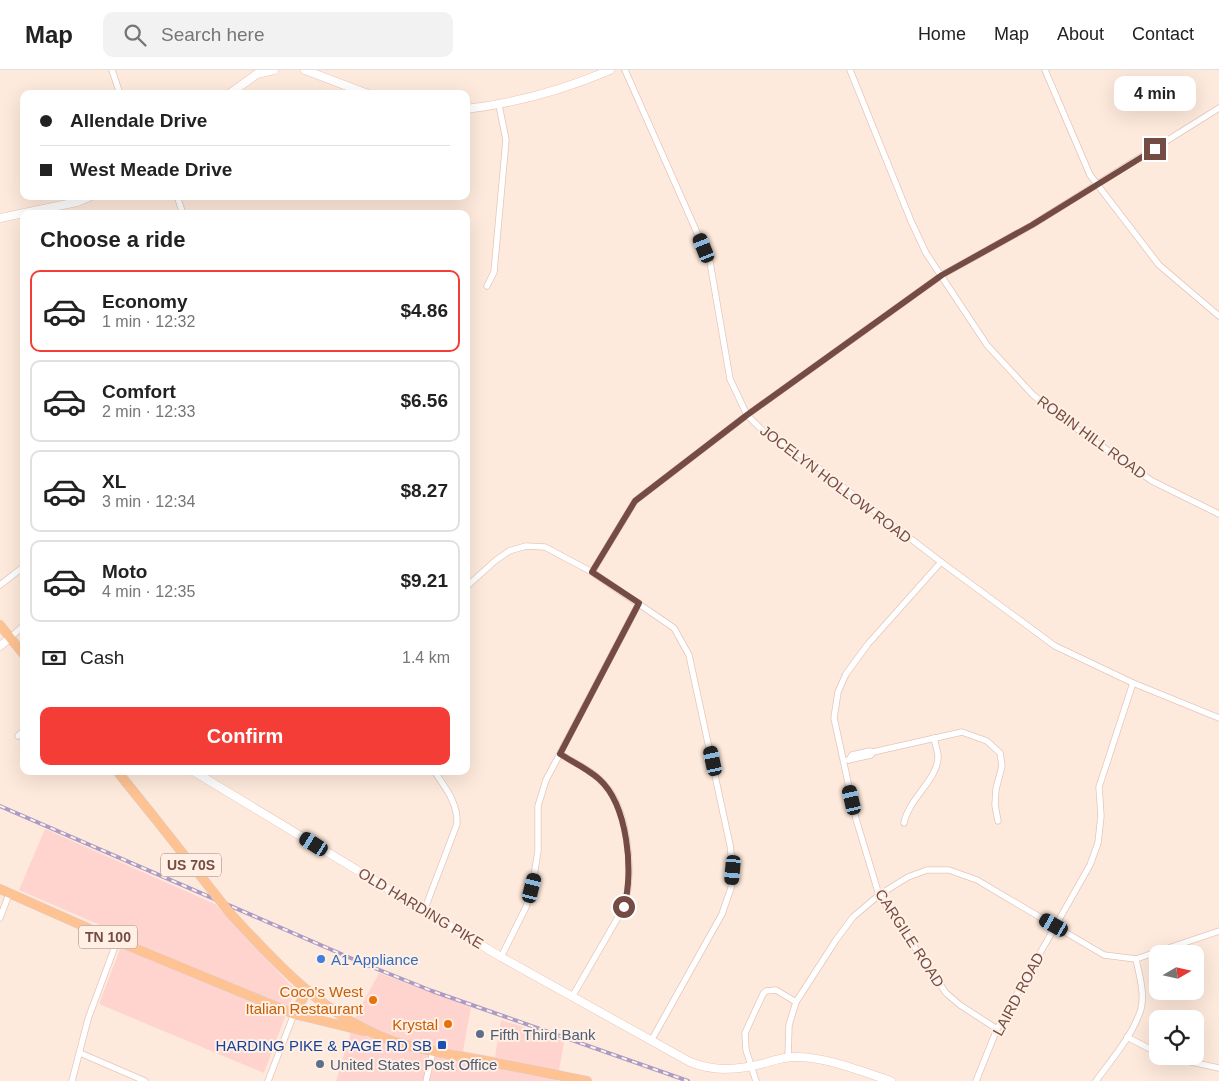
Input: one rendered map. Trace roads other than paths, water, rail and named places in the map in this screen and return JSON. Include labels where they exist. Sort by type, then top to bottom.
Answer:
[{"type":"main road","points":[[0,625],[20,650]]},
{"type":"main road","name":"US 70S","points":[[120,775],[228,912],[279,966],[307,991],[338,1013],[374,1033],[433,1051],[587,1081]]},
{"type":"main road","name":"TN 100","points":[[0,889],[117,942],[294,1014],[374,1033]]},
{"type":"main road","points":[[294,1014],[307,991]]},
{"type":"street","points":[[112,70],[119,90]]},
{"type":"street","points":[[235,90],[256,74],[274,70]]},
{"type":"street","points":[[305,70],[358,90]]},
{"type":"street","points":[[470,108],[499,105],[546,94],[610,70]]},
{"type":"street","name":"JOCELYN HOLLOW ROAD","points":[[625,70],[710,262],[730,379],[747,415],[765,433],[818,468],[1055,646],[1133,684],[1219,718]]},
{"type":"street","name":"ROBIN HILL ROAD","points":[[850,70],[911,221],[926,253],[987,345],[1020,382],[1046,406],[1152,481],[1219,514]]},
{"type":"street","points":[[1046,70],[1090,175],[1159,265],[1219,316]]},
{"type":"street","points":[[487,286],[494,272],[506,140],[499,105]]},
{"type":"street","points":[[592,572],[635,501],[747,415],[942,275],[1032,225],[1219,108]]},
{"type":"street","points":[[38,210],[82,200]]},
{"type":"street","points":[[0,218],[20,214]]},
{"type":"street","points":[[470,583],[495,560],[508,551],[526,546],[545,547],[592,572],[674,628],[689,655],[715,771],[733,870],[731,888],[722,914],[651,1041]]},
{"type":"street","name":"CARGILE ROAD","points":[[941,562],[868,644],[846,674],[835,703],[836,733],[846,760],[856,819],[879,895],[946,993],[960,1006],[998,1029]]},
{"type":"street","points":[[0,585],[20,570]]},
{"type":"street","points":[[501,956],[526,907],[532,888],[538,851],[538,806],[546,780],[639,603]]},
{"type":"street","points":[[0,646],[20,629]]},
{"type":"street","name":"LAIRD ROAD","points":[[976,1081],[998,1029],[1054,925],[1090,865],[1098,844],[1101,816],[1100,787],[1133,684]]},
{"type":"street","points":[[846,760],[871,756],[873,752],[962,732],[987,741],[1000,753],[1002,766],[996,789],[995,805],[998,821]]},
{"type":"street","points":[[904,823],[907,810],[936,770],[938,757],[934,738]]},
{"type":"street","points":[[560,754],[599,778],[612,796],[621,820],[629,865],[628,892],[624,907],[572,997]]},
{"type":"street","name":"OLD HARDING PIKE","points":[[208,775],[424,911],[651,1041],[706,1067],[727,1070],[788,1057],[826,1060],[891,1081]]},
{"type":"street","points":[[424,911],[457,824],[458,815],[454,802],[437,775]]},
{"type":"street","points":[[788,1057],[789,1025],[796,1002],[853,917],[879,895],[908,877],[927,870],[949,870],[977,880],[1104,955],[1136,959],[1219,931]]},
{"type":"street","points":[[0,918],[9,894]]},
{"type":"street","points":[[72,1081],[88,1019],[117,942]]},
{"type":"street","points":[[1096,1081],[1128,1037],[1141,1008],[1141,983],[1136,959]]},
{"type":"street","points":[[756,1081],[746,1050],[745,1034],[763,994],[766,991],[776,990],[796,1002]]},
{"type":"street","points":[[268,1081],[294,1014]]},
{"type":"street","points":[[1128,1037],[1149,1048]]},
{"type":"street","points":[[426,1081],[433,1051]]},
{"type":"street","points":[[80,1053],[145,1081]]},
{"type":"street","points":[[1204,1065],[1219,1068]]},
{"type":"railway","points":[[0,806],[362,963],[432,991],[688,1081]]},
{"type":"place","name":"A1 Appliance","points":[[321,959]]},
{"type":"place","name":"Coco's West Italian Restaurant","points":[[373,1000]]},
{"type":"place","name":"Krystal","points":[[448,1024]]},
{"type":"place","name":"Fifth Third Bank","points":[[480,1034]]},
{"type":"place","name":"HARDING PIKE & PAGE RD SB","points":[[442,1045]]},
{"type":"place","name":"United States Post Office","points":[[320,1064]]}]
